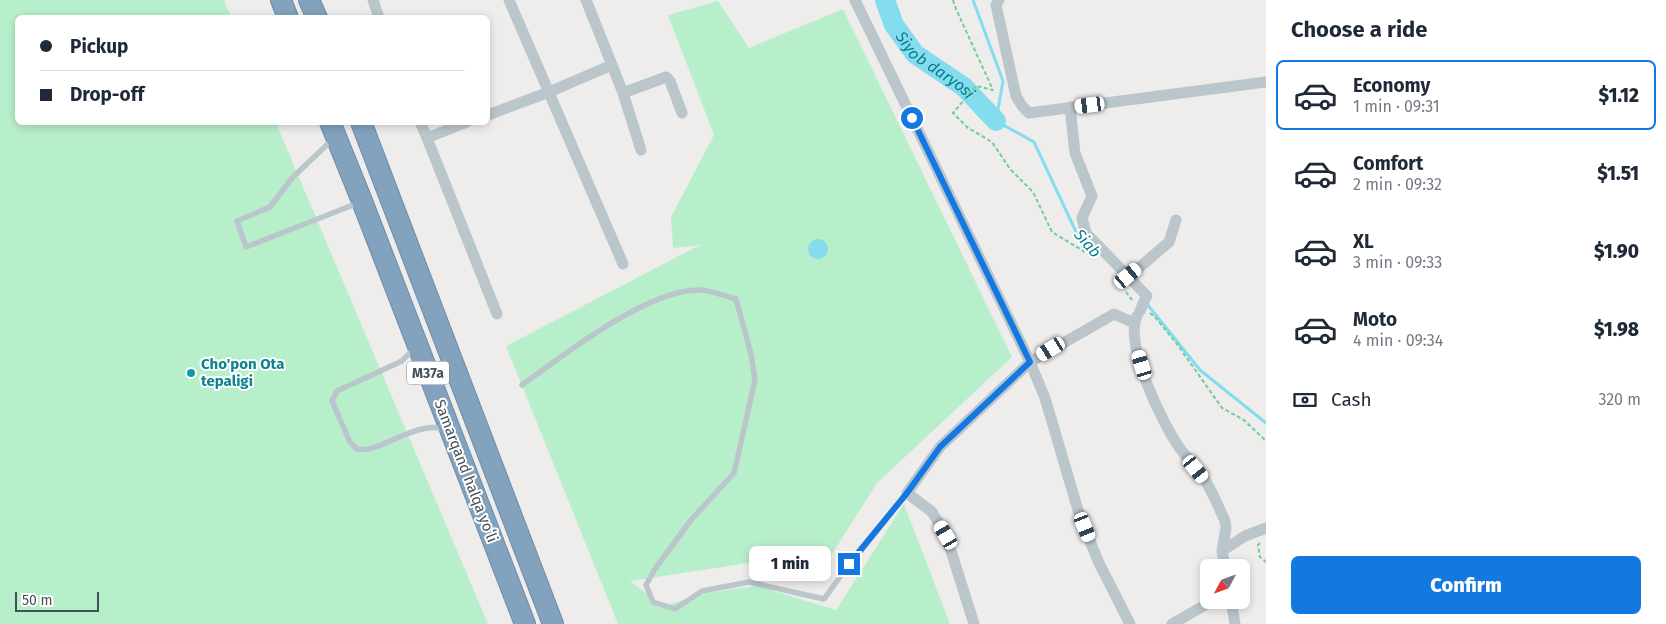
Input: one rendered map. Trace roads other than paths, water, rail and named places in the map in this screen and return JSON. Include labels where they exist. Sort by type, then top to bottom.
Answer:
[{"type":"highway","points":[[281,0],[287,15]]},
{"type":"highway","points":[[309,0],[316,15]]},
{"type":"highway","name":"Samarqand halqa yoʻli","points":[[362,125],[551,617]]},
{"type":"highway","name":"Samarqand halqa yoʻli","points":[[333,130],[524,620]]},
{"type":"highway","points":[[524,620],[524,607],[531,601],[541,601],[551,617]]},
{"type":"street","points":[[373,0],[378,15]]},
{"type":"street","points":[[509,0],[623,264]]},
{"type":"street","points":[[586,0],[623,93],[641,150]]},
{"type":"street","points":[[855,0],[1030,362],[1045,398],[1078,510],[1098,561],[1130,624]]},
{"type":"street","points":[[996,2],[1016,96],[1029,113],[1266,82]]},
{"type":"street","points":[[490,114],[612,65]]},
{"type":"street","points":[[623,93],[666,77],[670,81],[682,113]]},
{"type":"street","points":[[1070,107],[1075,153],[1092,196],[1082,218],[1086,233],[1147,296],[1144,311],[1134,323],[1136,347],[1147,384],[1166,426],[1179,447],[1205,480],[1225,521],[1226,528],[1222,552],[1223,559]]},
{"type":"street","points":[[421,125],[497,314]]},
{"type":"street","points":[[426,138],[459,125]]},
{"type":"street","points":[[1128,276],[1169,242],[1176,220]]},
{"type":"street","points":[[974,624],[946,535],[932,512],[907,493],[940,447],[1030,362],[1114,314],[1134,323]]},
{"type":"street","points":[[1222,552],[1245,536],[1266,528]]},
{"type":"street","points":[[1172,624],[1200,608]]},
{"type":"street","points":[[1232,609],[1235,624]]},
{"type":"lane","points":[[333,130],[270,207],[237,221],[246,247],[362,201]]},
{"type":"lane","points":[[522,385],[601,330],[644,306],[674,293],[700,290],[736,299],[751,354],[755,380],[734,473],[691,520],[655,569],[646,585],[653,602],[675,609],[702,591],[749,582],[824,599],[907,493]]},
{"type":"lane","points":[[418,344],[402,361],[337,391],[332,400],[350,442],[357,449],[368,449],[428,427],[441,428],[452,434]]},
{"type":"water","points":[[818,239],[825,242],[828,249],[825,256],[818,259],[811,256],[808,249],[811,242]]},
{"type":"waterway","name":"Siyob daryosi","points":[[885,0],[894,25],[915,54],[964,87],[996,121]]},
{"type":"waterway","name":"Siab","points":[[973,0],[1003,81],[996,121],[1034,142],[1077,234],[1098,253]]},
{"type":"waterway","name":"Siab","points":[[1147,304],[1200,370],[1266,423]]},
{"type":"place","name":"Cho'pon Ota tepaligi","points":[[191,373]]}]
